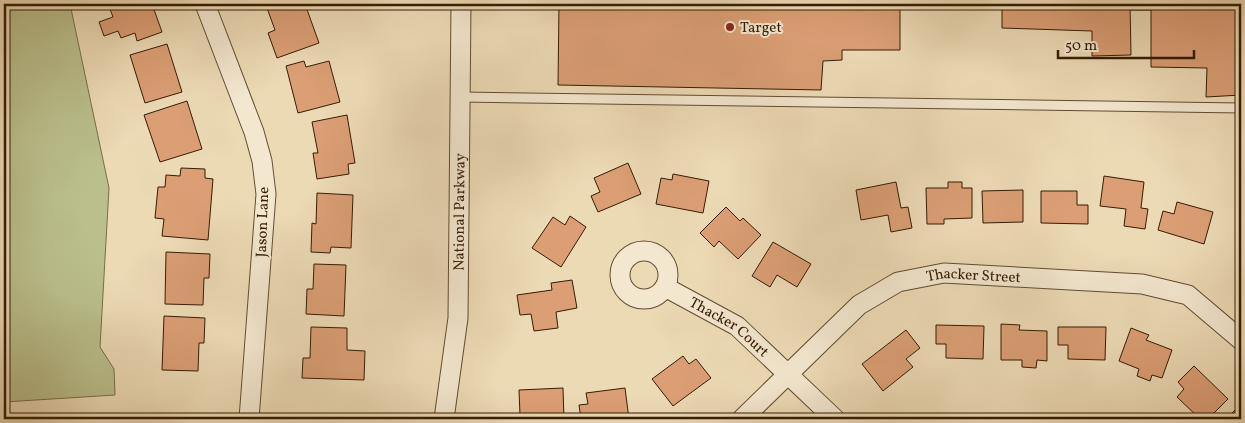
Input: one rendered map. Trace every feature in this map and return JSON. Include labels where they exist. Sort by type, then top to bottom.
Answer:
[{"type":"street","name":"Jason Lane","points":[[205,4],[254,132],[262,161],[266,194],[249,419]]},
{"type":"street","name":"National Parkway","points":[[444,419],[458,318],[461,4]]},
{"type":"street","name":"Thacker Street","points":[[742,419],[860,305],[898,282],[944,273],[1142,284],[1188,295],[1241,340]]},
{"type":"street","name":"Thacker Court","points":[[665,287],[737,326],[835,419]]},
{"type":"lane","points":[[461,97],[1241,108]]},
{"type":"green space","points":[[4,4],[70,4],[109,188],[100,347],[114,369],[115,395],[4,402]]},
{"type":"building","points":[[108,4],[152,4],[162,32],[137,41],[135,33],[121,38],[118,31],[104,36],[99,22],[113,17]]},
{"type":"building","points":[[278,4],[305,4],[319,43],[277,58],[268,33],[275,30],[267,8]]},
{"type":"building","name":"Target","points":[[559,4],[900,4],[900,50],[842,50],[842,60],[823,61],[821,90],[558,85]]},
{"type":"building","points":[[1002,4],[1130,4],[1131,55],[1092,56],[1092,31],[1002,28]]},
{"type":"building","points":[[1130,4],[1241,4],[1241,95],[1206,97],[1207,68],[1151,67],[1151,10],[1130,10]]},
{"type":"building","points":[[167,44],[182,92],[145,103],[130,55]]},
{"type":"building","points":[[304,61],[306,67],[329,61],[340,102],[298,113],[286,66]]},
{"type":"building","points":[[187,101],[202,149],[160,162],[144,115]]},
{"type":"building","points":[[347,115],[355,163],[348,164],[349,174],[317,179],[313,153],[318,153],[312,122]]},
{"type":"building","points":[[628,163],[641,194],[598,212],[591,196],[600,192],[594,178]]},
{"type":"building","points":[[181,168],[205,169],[205,178],[213,179],[208,240],[162,236],[164,219],[155,218],[158,187],[165,187],[166,175],[180,176]]},
{"type":"building","points":[[673,174],[709,181],[703,213],[656,204],[661,178],[672,180]]},
{"type":"building","points":[[1104,176],[1144,182],[1141,208],[1148,209],[1145,229],[1124,226],[1126,209],[1100,206]]},
{"type":"building","points":[[896,182],[901,208],[908,207],[912,228],[891,232],[888,215],[861,220],[856,190]]},
{"type":"building","points":[[948,182],[962,182],[962,188],[972,188],[972,218],[944,219],[944,224],[927,224],[926,188],[948,188]]},
{"type":"building","points":[[1023,190],[1023,222],[983,223],[982,191]]},
{"type":"building","points":[[1041,191],[1077,191],[1077,205],[1088,205],[1088,224],[1041,223]]},
{"type":"building","points":[[317,193],[353,195],[351,248],[331,247],[330,253],[311,252],[312,223],[316,224]]},
{"type":"building","points":[[1177,202],[1213,212],[1204,244],[1158,230],[1163,211],[1174,214]]},
{"type":"building","points":[[726,207],[740,221],[743,218],[761,235],[738,259],[719,241],[714,247],[700,233]]},
{"type":"building","points":[[570,216],[586,227],[561,267],[532,248],[553,217],[565,225]]},
{"type":"building","points":[[773,242],[811,264],[797,287],[777,275],[770,287],[752,276]]},
{"type":"building","points":[[166,252],[210,254],[209,278],[204,278],[203,305],[165,304]]},
{"type":"building","points":[[314,264],[346,265],[344,316],[306,314],[307,289],[313,289]]},
{"type":"building","points":[[572,280],[577,308],[556,312],[558,328],[534,331],[531,314],[520,315],[517,295],[552,290],[551,283]]},
{"type":"building","points":[[164,316],[205,318],[204,343],[199,343],[198,371],[162,370]]},
{"type":"building","points":[[1001,324],[1020,325],[1019,330],[1047,331],[1047,361],[1037,360],[1036,368],[1022,367],[1022,360],[1001,360]]},
{"type":"building","points":[[936,325],[984,326],[983,359],[946,358],[946,344],[936,344]]},
{"type":"building","points":[[311,327],[347,328],[347,350],[365,351],[364,380],[302,378],[303,358],[310,358]]},
{"type":"building","points":[[1058,327],[1106,327],[1105,360],[1068,359],[1068,345],[1058,345]]},
{"type":"building","points":[[1131,328],[1149,335],[1146,340],[1172,350],[1162,378],[1152,375],[1150,381],[1137,376],[1139,369],[1119,361]]},
{"type":"building","points":[[906,330],[920,348],[906,359],[913,367],[883,391],[862,364]]},
{"type":"building","points":[[683,356],[689,364],[696,359],[711,378],[673,406],[652,379]]},
{"type":"building","points":[[1194,366],[1228,399],[1208,419],[1200,419],[1177,397],[1184,389],[1178,382]]},
{"type":"building","points":[[563,388],[564,419],[543,419],[543,415],[520,415],[519,390]]},
{"type":"building","points":[[625,388],[629,419],[581,419],[579,405],[588,404],[586,393]]},
{"type":"building","points":[[1237,408],[1241,413],[1241,419],[1226,419]]},
{"type":"place","name":"Target","points":[[730,27]]}]
